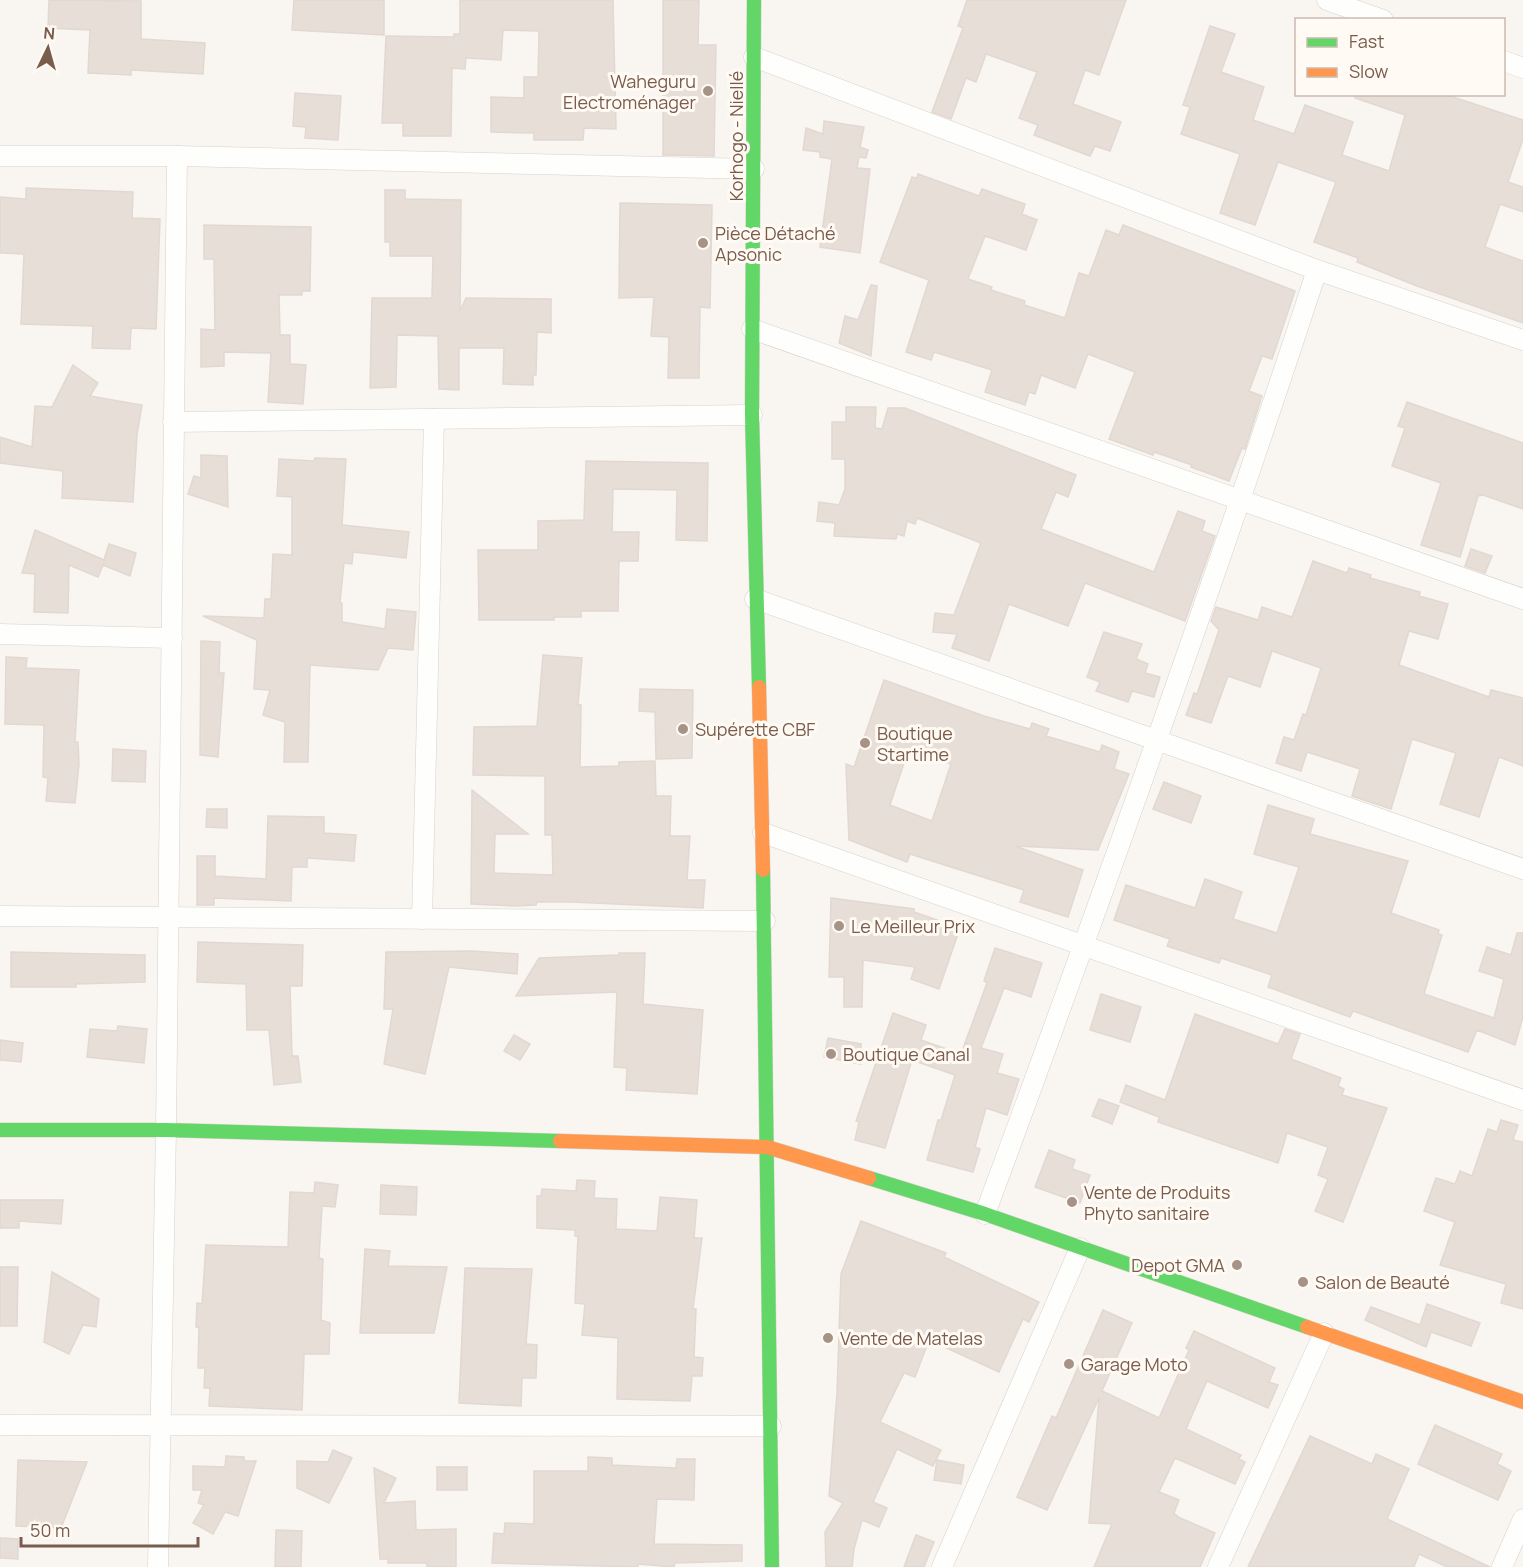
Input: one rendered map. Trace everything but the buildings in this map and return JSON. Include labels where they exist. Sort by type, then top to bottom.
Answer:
[{"type":"main road","name":"Korhogo - Niellé","points":[[754,0],[752,415],[765,921],[772,1567]]},
{"type":"main road","points":[[0,1130],[166,1130],[767,1147],[986,1214],[1522,1400]]},
{"type":"street","points":[[1327,0],[1377,18]]},
{"type":"street","points":[[754,57],[1317,270],[1523,340]]},
{"type":"street","points":[[1505,62],[1523,68]]},
{"type":"street","points":[[0,156],[177,156],[754,169]]},
{"type":"street","points":[[158,1567],[166,1130],[177,156]]},
{"type":"street","points":[[986,1214],[1085,946],[1241,501],[1317,270]]},
{"type":"street","points":[[752,329],[1523,599]]},
{"type":"street","points":[[174,422],[752,415]]},
{"type":"street","points":[[422,919],[434,419]]},
{"type":"street","points":[[755,599],[1523,869]]},
{"type":"street","points":[[0,634],[172,638]]},
{"type":"street","points":[[763,833],[1523,1100]]},
{"type":"street","points":[[0,916],[765,921]]},
{"type":"street","points":[[942,1567],[1080,1248]]},
{"type":"street","points":[[1218,1567],[1324,1333]]},
{"type":"street","points":[[0,1425],[771,1426]]},
{"type":"street","points":[[1502,1567],[1523,1519]]},
{"type":"traffic: fast","points":[[754,0],[752,415],[759,687]]},
{"type":"traffic: fast","points":[[763,870],[772,1567]]},
{"type":"traffic: fast","points":[[0,1130],[166,1130],[560,1141]]},
{"type":"traffic: fast","points":[[869,1178],[985,1214],[1307,1327]]},
{"type":"traffic: slow","points":[[759,687],[763,870]]},
{"type":"traffic: slow","points":[[560,1141],[767,1147],[869,1178]]},
{"type":"traffic: slow","points":[[1307,1327],[1523,1402]]},
{"type":"place","name":"Waheguru Electroménager","points":[[708,91]]},
{"type":"place","name":"Pièce Détaché Apsonic","points":[[703,243]]},
{"type":"place","name":"Supérette CBF","points":[[683,729]]},
{"type":"place","name":"Boutique Startime","points":[[865,743]]},
{"type":"place","name":"Le Meilleur Prix","points":[[839,926]]},
{"type":"place","name":"Boutique Canal","points":[[831,1054]]},
{"type":"place","name":"Vente de Produits Phyto sanitaire","points":[[1072,1202]]},
{"type":"place","name":"Depot GMA","points":[[1237,1265]]},
{"type":"place","name":"Salon de Beauté","points":[[1303,1282]]},
{"type":"place","name":"Vente de Matelas","points":[[828,1338]]},
{"type":"place","name":"Garage Moto","points":[[1069,1364]]}]
